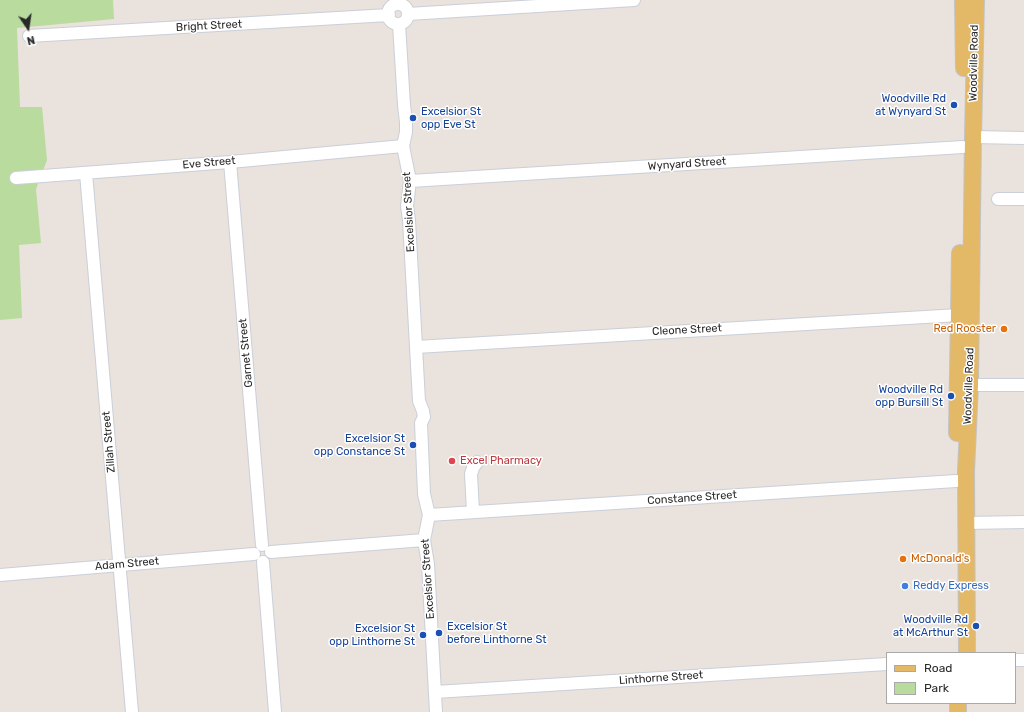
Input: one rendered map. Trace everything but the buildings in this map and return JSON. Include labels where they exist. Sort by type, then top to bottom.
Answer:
[{"type":"main road","name":"Woodville Road","points":[[963,0],[968,142],[970,385],[966,471],[967,652]]},
{"type":"main road","name":"Woodville Road","points":[[958,652],[956,481],[959,315],[976,0]]},
{"type":"street","points":[[408,14],[634,0]]},
{"type":"street","points":[[398,2],[405,7],[408,14],[406,21],[399,24],[392,22],[389,15],[391,8],[398,2]]},
{"type":"street","name":"Bright Street","points":[[30,36],[389,15]]},
{"type":"street","name":"Excelsior Street","points":[[399,24],[406,122],[406,132],[403,146],[410,181],[407,206],[419,401],[424,417],[421,423],[424,494],[428,515],[424,540],[428,564],[436,712]]},
{"type":"street","name":"Wynyard Street","points":[[410,181],[1024,138]]},
{"type":"street","name":"Eve Street","points":[[16,178],[230,162],[403,146]]},
{"type":"street","name":"Garnet Street","points":[[230,162],[275,712]]},
{"type":"street","name":"Zillah Street","points":[[86,173],[132,712]]},
{"type":"street","points":[[998,199],[1024,199]]},
{"type":"street","name":"Cleone Street","points":[[416,347],[959,315]]},
{"type":"street","points":[[970,385],[1024,385]]},
{"type":"street","points":[[473,512],[471,474],[477,462]]},
{"type":"street","name":"Constance Street","points":[[428,515],[956,481]]},
{"type":"street","points":[[966,523],[1024,522]]},
{"type":"street","name":"Adam Street","points":[[0,575],[424,540]]},
{"type":"street","name":"Linthorne Street","points":[[435,692],[886,664]]},
{"type":"green space","points":[[0,0],[113,0],[114,19],[17,28],[20,107],[42,107],[47,160],[36,189],[41,243],[19,245],[22,318],[0,320]]},
{"type":"place","name":"Woodville Rd at Wynyard St","points":[[954,105]]},
{"type":"place","name":"Excelsior St opp Eve St","points":[[413,118]]},
{"type":"place","name":"Red Rooster","points":[[1004,329]]},
{"type":"place","name":"Woodville Rd opp Bursill St","points":[[951,396]]},
{"type":"place","name":"Excelsior St opp Constance St","points":[[413,445]]},
{"type":"place","name":"Excel Pharmacy","points":[[452,461]]},
{"type":"place","name":"McDonald's","points":[[903,559]]},
{"type":"place","name":"Reddy Express","points":[[905,586]]},
{"type":"place","name":"Woodville Rd at McArthur St","points":[[976,626]]},
{"type":"place","name":"Excelsior St before Linthorne St","points":[[439,633]]},
{"type":"place","name":"Excelsior St opp Linthorne St","points":[[423,635]]}]
